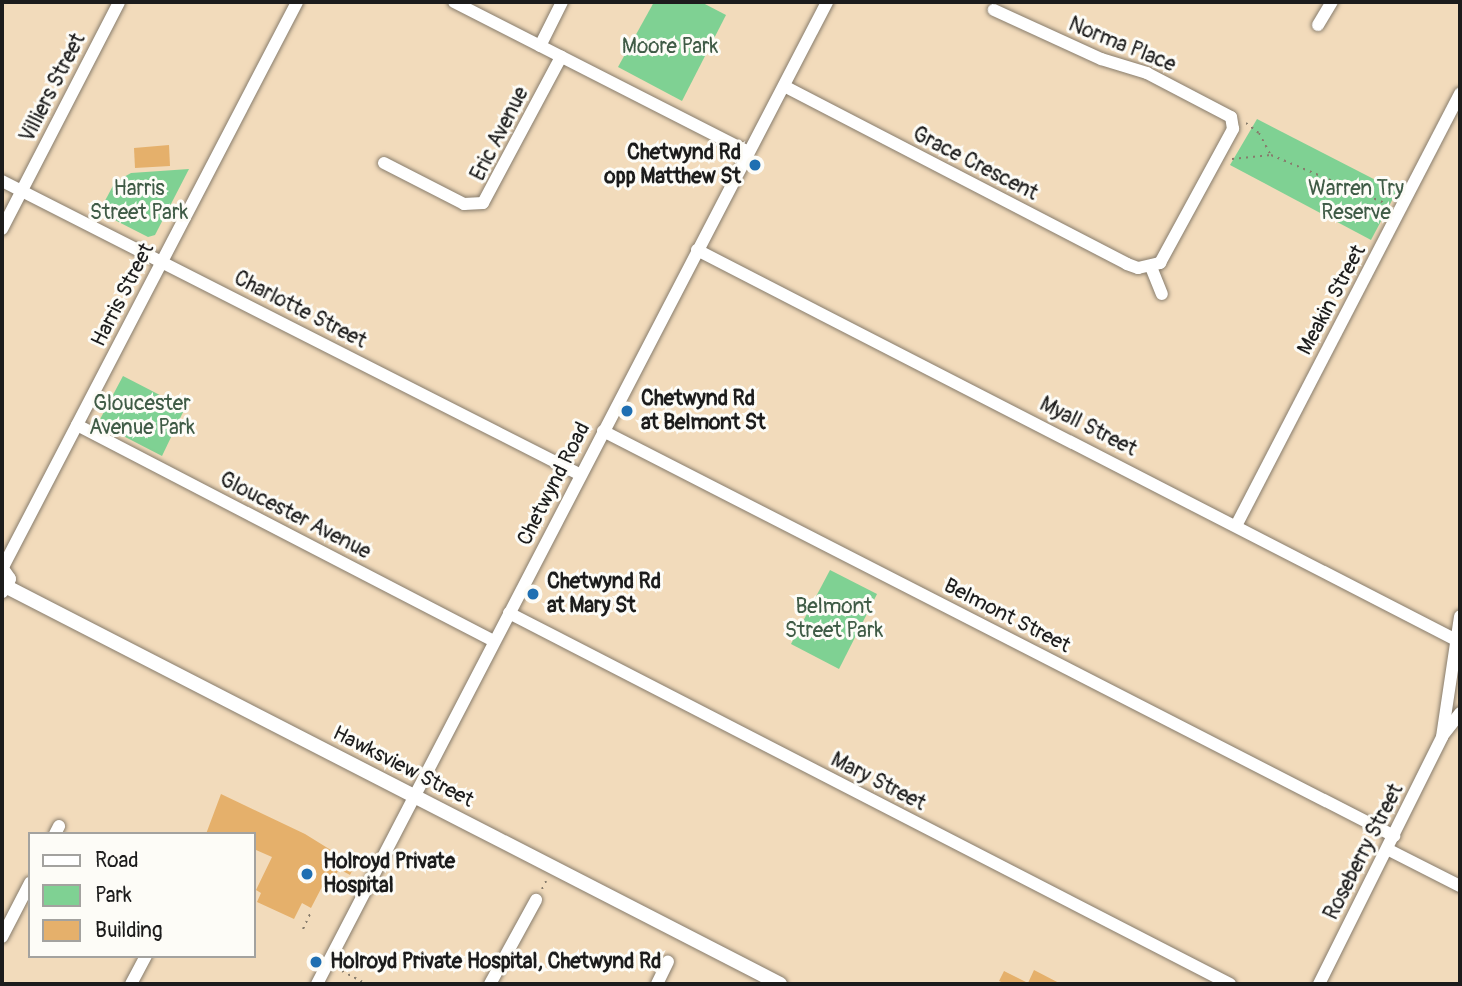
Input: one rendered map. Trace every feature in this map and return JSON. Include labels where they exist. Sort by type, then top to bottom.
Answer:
[{"type":"main road","points":[[2,569],[9,579],[4,589]]},
{"type":"main road","name":"Hawksview Street","points":[[4,589],[780,984]]},
{"type":"street","name":"Villiers Street","points":[[2,229],[119,2]]},
{"type":"street","name":"Harris Street","points":[[2,569],[296,2]]},
{"type":"street","points":[[454,2],[748,152]]},
{"type":"street","points":[[540,46],[562,2]]},
{"type":"street","name":"Chetwynd Road","points":[[317,984],[827,2]]},
{"type":"street","points":[[1318,25],[1332,2]]},
{"type":"street","name":"Norma Place","points":[[994,10],[1101,59],[1147,73],[1232,118]]},
{"type":"street","name":"Eric Avenue","points":[[384,163],[464,204],[483,203],[561,57]]},
{"type":"street","name":"Grace Crescent","points":[[784,86],[1127,264],[1151,267]]},
{"type":"street","name":"Meakin Street","points":[[1237,524],[1460,93]]},
{"type":"street","points":[[1162,294],[1151,267],[1167,257],[1233,129],[1232,118]]},
{"type":"street","name":"Charlotte Street","points":[[2,181],[581,475]]},
{"type":"street","name":"Myall Street","points":[[697,250],[1237,524],[1457,640]]},
{"type":"street","name":"Gloucester Avenue","points":[[77,425],[494,641]]},
{"type":"street","name":"Belmont Street","points":[[603,431],[1394,836]]},
{"type":"street","name":"Mary Street","points":[[509,613],[1230,984]]},
{"type":"street","name":"Roseberry Street","points":[[1442,737],[1460,616]]},
{"type":"street","name":"Roseberry Street","points":[[1319,984],[1442,737],[1460,713]]},
{"type":"street","points":[[1387,849],[1460,886]]},
{"type":"street","points":[[2,937],[28,887]]},
{"type":"street","points":[[490,984],[536,900]]},
{"type":"street","points":[[131,984],[144,958]]},
{"type":"street","points":[[657,984],[668,961]]},
{"type":"path","points":[[1232,118],[1259,133],[1271,155]]},
{"type":"path","points":[[1226,167],[1230,160],[1271,155],[1384,202]]},
{"type":"path","points":[[303,929],[310,914]]},
{"type":"path","points":[[342,971],[366,984]]},
{"type":"green space","name":"Moore Park","points":[[654,2],[701,2],[726,15],[682,101],[618,67]]},
{"type":"green space","name":"Warren Try Reserve","points":[[1257,119],[1397,191],[1371,240],[1230,165]]},
{"type":"green space","name":"Harris Street Park","points":[[189,169],[155,235],[148,237],[99,212],[115,182],[131,173]]},
{"type":"green space","name":"Gloucester Avenue Park","points":[[123,376],[185,408],[162,456],[98,423]]},
{"type":"green space","name":"Belmont Street Park","points":[[830,570],[877,594],[839,669],[791,644]]},
{"type":"building","points":[[169,145],[170,166],[135,168],[134,148]]},
{"type":"building","name":"Holroyd Private Hospital","points":[[221,794],[305,834],[355,865],[350,875],[339,869],[330,886],[324,883],[311,908],[302,903],[294,919],[257,902],[261,893],[256,890],[272,857],[256,850],[256,832],[207,832]]},
{"type":"building","points":[[1034,970],[1061,984],[1006,984],[999,981],[1004,971],[1028,983]]},
{"type":"place","name":"Chetwynd Rd opp Matthew St","points":[[755,165]]},
{"type":"place","name":"Chetwynd Rd at Belmont St","points":[[627,411]]},
{"type":"place","name":"Chetwynd Rd at Mary St","points":[[533,594]]},
{"type":"place","name":"Holroyd Private Hospital","points":[[307,874]]},
{"type":"place","name":"Holroyd Private Hospital, Chetwynd Rd","points":[[316,962]]}]
